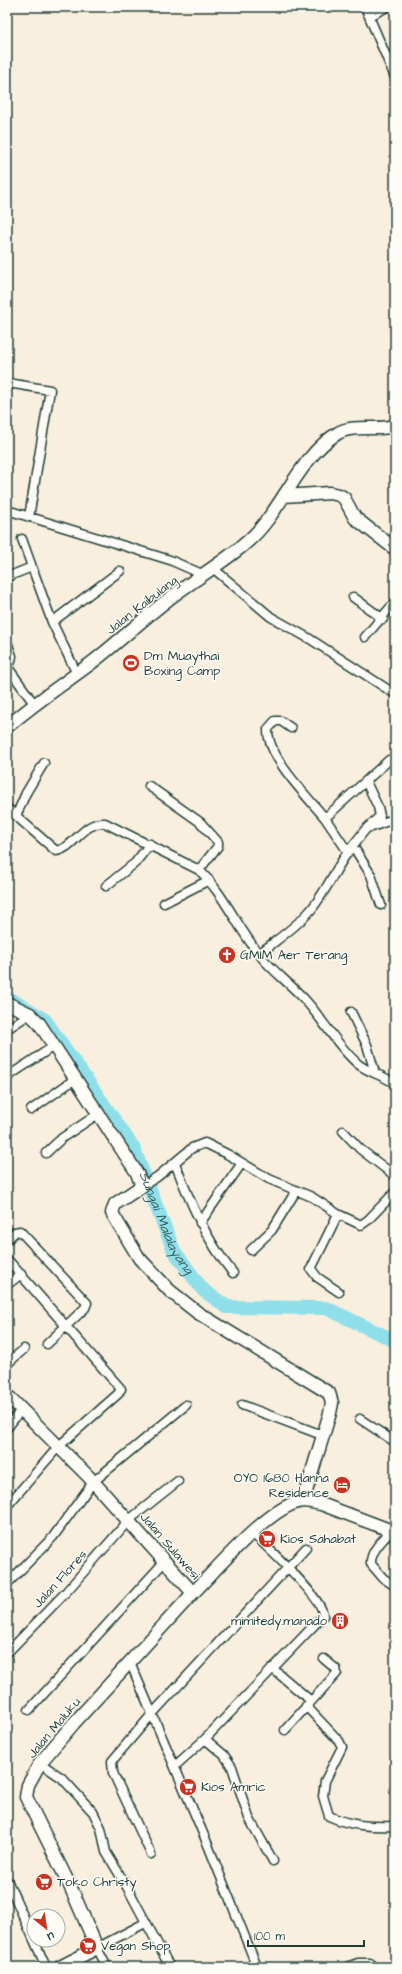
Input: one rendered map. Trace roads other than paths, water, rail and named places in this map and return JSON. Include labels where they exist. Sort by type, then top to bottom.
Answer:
[{"type":"street","points":[[365,7],[395,77]]},
{"type":"street","points":[[370,16],[387,7]]},
{"type":"street","points":[[7,387],[8,383],[50,390],[30,517]]},
{"type":"street","name":"Jalan Kaibulang","points":[[7,727],[77,674],[174,595],[209,572],[257,533],[305,465],[338,434],[344,431],[384,429],[395,426]]},
{"type":"street","points":[[284,496],[330,493],[339,494],[344,498],[355,518],[395,550]]},
{"type":"street","points":[[7,510],[209,572],[271,617],[310,639],[395,694]]},
{"type":"street","points":[[22,539],[52,622],[77,674]]},
{"type":"street","points":[[7,577],[32,567]]},
{"type":"street","points":[[52,622],[120,570]]},
{"type":"street","points":[[353,597],[383,619]]},
{"type":"street","points":[[365,637],[383,619],[395,602]]},
{"type":"street","points":[[7,642],[12,656],[8,668],[35,706]]},
{"type":"street","points":[[292,728],[281,721],[275,721],[268,729],[268,736],[274,755],[371,875],[381,905]]},
{"type":"street","points":[[325,818],[389,760]]},
{"type":"street","points":[[16,816],[26,793],[44,763]]},
{"type":"street","points":[[149,786],[200,822],[218,842],[218,846],[199,870]]},
{"type":"street","points":[[259,954],[308,912],[331,882],[350,849],[365,830],[380,816],[378,807],[368,786]]},
{"type":"street","points":[[7,808],[56,851],[62,849],[86,829],[99,823],[116,827],[199,870],[209,880],[259,954],[306,1001],[350,1057],[360,1065],[395,1084]]},
{"type":"street","points":[[365,830],[388,821]]},
{"type":"street","points":[[106,886],[135,863],[150,844]]},
{"type":"street","points":[[164,903],[185,894],[209,880]]},
{"type":"street","points":[[7,1003],[30,1014],[38,1024],[133,1167],[143,1185]]},
{"type":"street","points":[[351,1012],[367,1045],[375,1073]]},
{"type":"street","points":[[7,1029],[30,1014]]},
{"type":"street","points":[[7,1077],[54,1046]]},
{"type":"street","points":[[31,1110],[75,1079]]},
{"type":"street","points":[[46,1153],[56,1142],[98,1114]]},
{"type":"street","points":[[343,1131],[360,1149],[395,1176]]},
{"type":"street","points":[[395,1192],[364,1224],[360,1225],[338,1214],[312,1196],[296,1191],[269,1179],[205,1143],[192,1148],[157,1177],[118,1201],[112,1211],[112,1217],[139,1258],[170,1291],[198,1313],[328,1393],[332,1402],[303,1501],[321,1504],[394,1531],[377,1547],[371,1557],[371,1564],[383,1578],[395,1586]]},
{"type":"street","points":[[175,1163],[200,1223],[233,1273]]},
{"type":"street","points":[[200,1223],[242,1163]]},
{"type":"street","points":[[251,1250],[272,1230],[296,1191]]},
{"type":"street","points":[[338,1214],[310,1269],[317,1277],[339,1292]]},
{"type":"street","points":[[7,1240],[15,1232],[20,1231],[86,1300],[87,1305],[47,1344]]},
{"type":"street","points":[[7,1259],[121,1389],[118,1394],[60,1446],[7,1506]]},
{"type":"street","points":[[7,1285],[21,1274]]},
{"type":"street","points":[[7,1364],[24,1349]]},
{"type":"street","name":"Jalan Sulawesi","points":[[7,1395],[60,1446],[94,1482],[192,1593],[252,1533],[278,1510],[303,1501]]},
{"type":"street","points":[[7,1584],[53,1537],[94,1482],[186,1405]]},
{"type":"street","points":[[242,1405],[322,1435]]},
{"type":"street","points":[[7,1428],[21,1410]]},
{"type":"street","points":[[360,1419],[395,1442]]},
{"type":"street","name":"Jalan Flores","points":[[7,1653],[66,1592],[129,1520],[178,1481]]},
{"type":"street","points":[[175,1766],[205,1739],[323,1616],[322,1607],[288,1568],[252,1533]]},
{"type":"street","points":[[151,1854],[111,1767],[112,1761],[153,1713],[306,1548]]},
{"type":"street","points":[[29,1710],[165,1561]]},
{"type":"street","name":"Jalan Maluku","points":[[97,1948],[71,1888],[26,1797],[28,1785],[40,1763],[192,1593]]},
{"type":"street","points":[[285,1730],[308,1703],[337,1673],[336,1669],[324,1659]]},
{"type":"street","points":[[130,1662],[153,1713],[257,1967]]},
{"type":"street","points":[[272,1668],[308,1703],[339,1741],[342,1747],[325,1781],[323,1796],[329,1816],[354,1825],[378,1827],[395,1826]]},
{"type":"street","points":[[205,1739],[224,1755],[232,1767],[249,1818],[273,1861]]},
{"type":"street","points":[[40,1763],[62,1778],[93,1812],[101,1828],[106,1852],[127,1887],[170,1967]]},
{"type":"street","points":[[7,1880],[26,1922]]},
{"type":"street","points":[[60,1967],[145,1923]]},
{"type":"street","points":[[38,1948],[46,1967]]},
{"type":"street","points":[[97,1948],[107,1967]]},
{"type":"street","points":[[347,1967],[358,1963],[370,1963]]},
{"type":"waterway","name":"Sungai Malalayang","points":[[7,997],[45,1020],[133,1147],[174,1251],[203,1290],[227,1307],[326,1308],[395,1341]]},
{"type":"place","name":"Dm Muaythai Boxing Camp","points":[[131,663]]},
{"type":"place","name":"GMIM Aer Terang","points":[[227,955]]},
{"type":"place","name":"OYO 1680 Hanna Residence","points":[[342,1485]]},
{"type":"place","name":"Kios Sahabat","points":[[267,1539]]},
{"type":"place","name":"mimitedy.manado","points":[[340,1621]]},
{"type":"place","name":"Kios Amric","points":[[188,1787]]},
{"type":"place","name":"Toko Christy","points":[[44,1882]]},
{"type":"place","name":"Vegan Shop","points":[[88,1946]]}]
